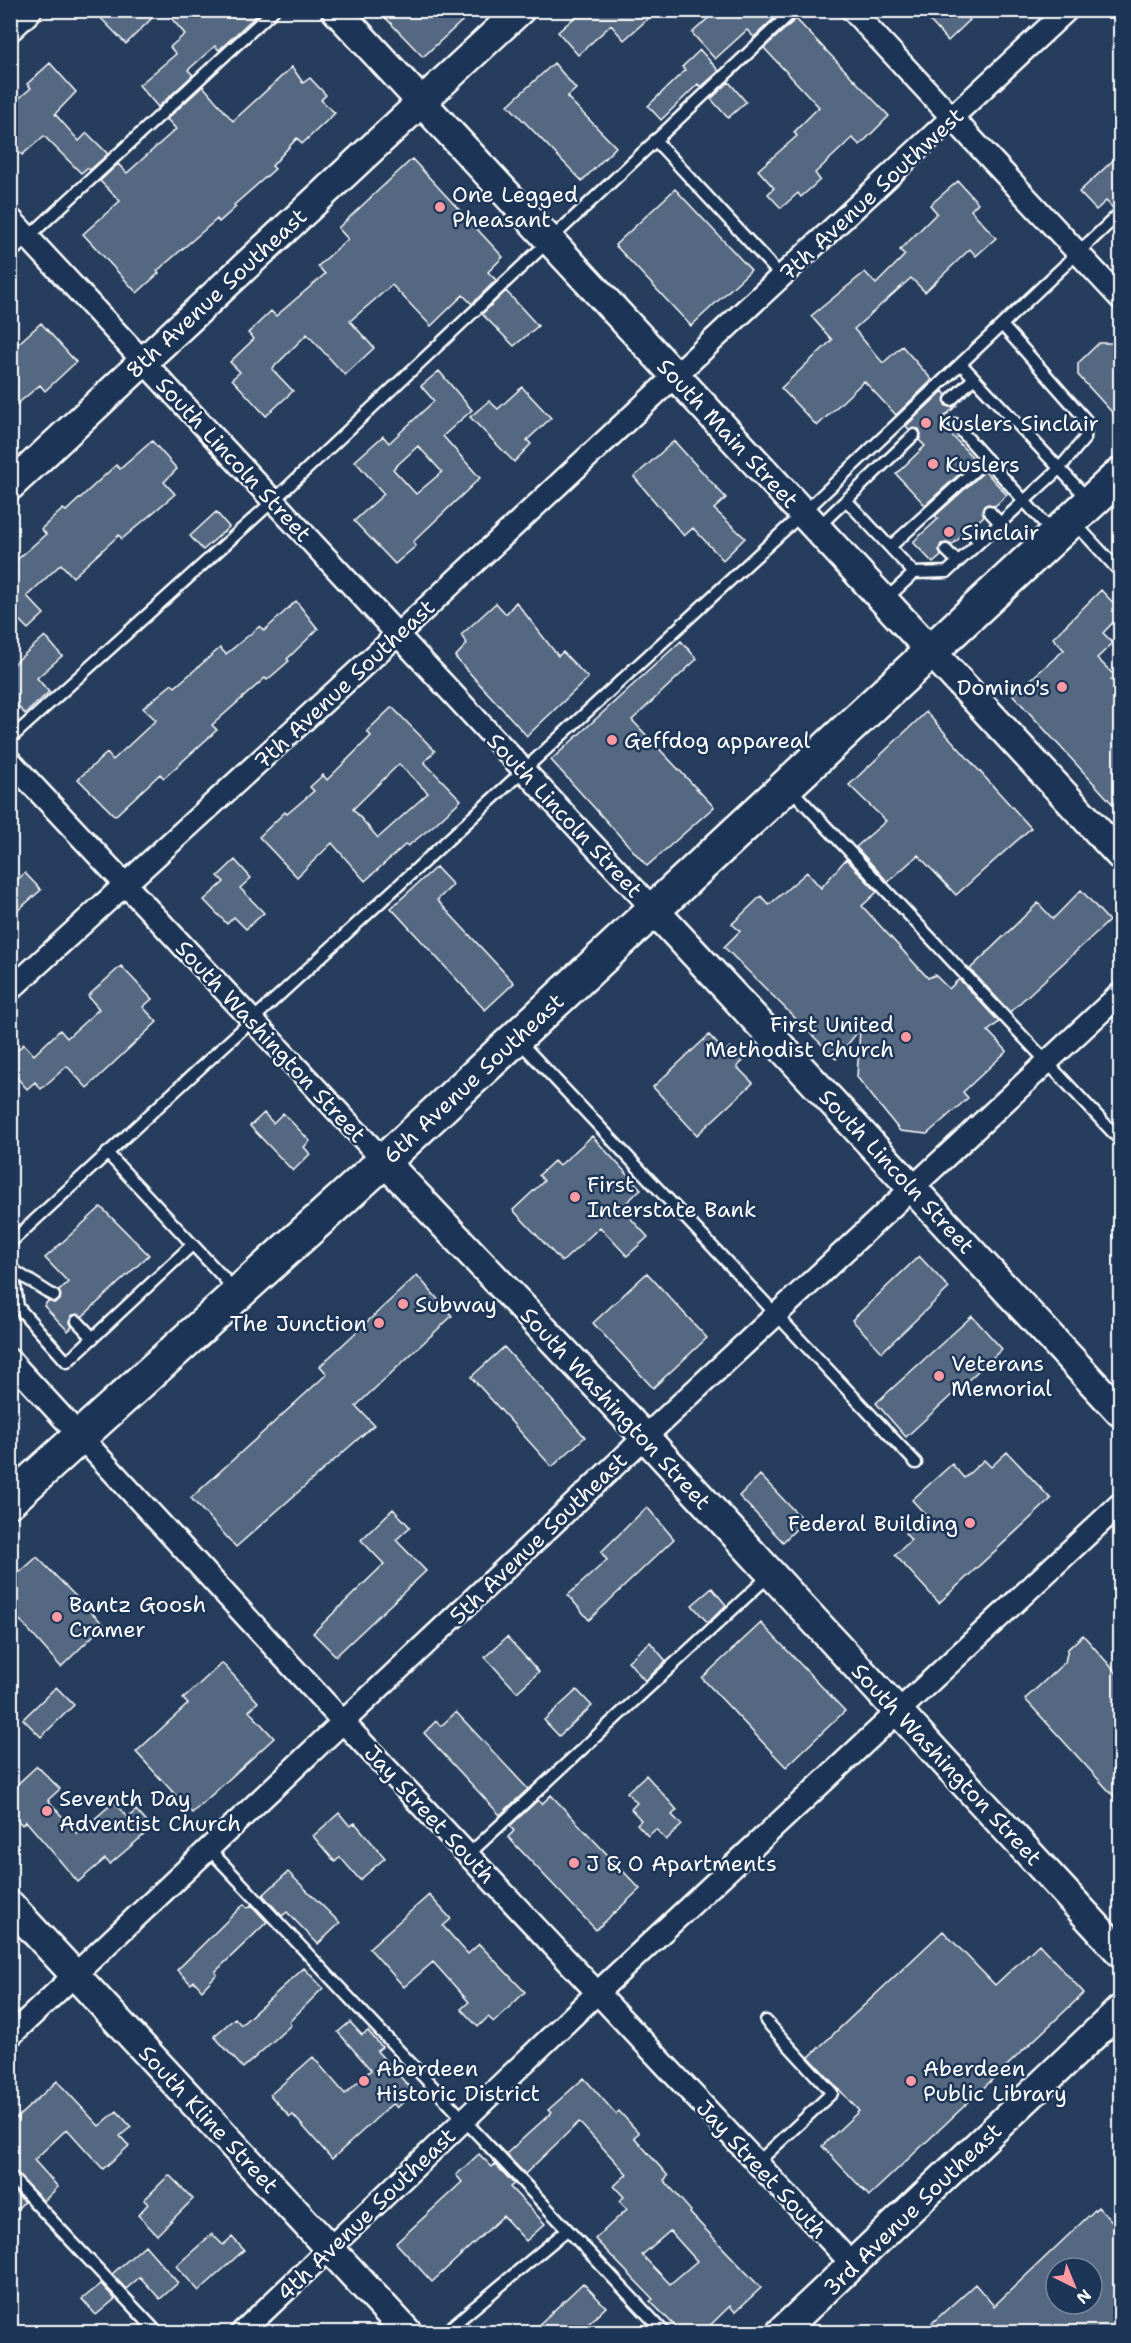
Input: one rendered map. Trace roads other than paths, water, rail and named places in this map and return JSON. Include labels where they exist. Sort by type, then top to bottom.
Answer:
[{"type":"highway","name":"6th Avenue Southeast","points":[[10,1500],[384,1161],[1120,475]]},
{"type":"street","points":[[10,26],[27,10]]},
{"type":"street","name":"South Main Street","points":[[336,10],[1120,855]]},
{"type":"street","name":"8th Avenue Southeast","points":[[10,486],[520,10]]},
{"type":"street","points":[[852,10],[1120,298]]},
{"type":"street","name":"7th Avenue Southwest","points":[[675,377],[1067,10]]},
{"type":"street","name":"South Lincoln Street","points":[[10,218],[1120,1412]]},
{"type":"street","name":"7th Avenue Southeast","points":[[10,990],[675,377]]},
{"type":"street","name":"South Washington Street","points":[[10,761],[645,1437],[1120,1952]]},
{"type":"street","name":"5th Avenue Southeast","points":[[10,2036],[777,1313],[1120,994]]},
{"type":"street","name":"Jay Street South","points":[[10,1360],[344,1723],[853,2265]]},
{"type":"street","name":"4th Avenue Southeast","points":[[242,2332],[598,1992],[1120,1504]]},
{"type":"street","name":"South Kline Street","points":[[10,1905],[407,2332]]},
{"type":"street","name":"3rd Avenue Southeast","points":[[781,2332],[1120,2010]]},
{"type":"lane","points":[[10,254],[274,10]]},
{"type":"lane","points":[[10,739],[273,501],[794,10]]},
{"type":"lane","points":[[656,140],[782,277]]},
{"type":"lane","points":[[10,1243],[523,771],[810,520],[961,364],[1120,213]]},
{"type":"lane","points":[[885,600],[914,573],[947,572],[1059,469],[1085,438],[1086,420],[1002,325]]},
{"type":"lane","points":[[961,364],[1059,469],[1073,519],[1120,572]]},
{"type":"lane","points":[[951,400],[974,378]]},
{"type":"lane","points":[[955,424],[1025,501],[1073,519]]},
{"type":"lane","points":[[810,520],[846,500],[914,435]]},
{"type":"lane","points":[[890,548],[923,526],[966,487],[987,459]]},
{"type":"lane","points":[[846,500],[914,573]]},
{"type":"lane","points":[[989,512],[1000,523]]},
{"type":"lane","points":[[969,530],[980,542]]},
{"type":"lane","points":[[946,550],[958,562]]},
{"type":"lane","points":[[787,784],[1120,1140]]},
{"type":"lane","points":[[515,1038],[777,1313],[916,1463]]},
{"type":"lane","points":[[107,1154],[238,1294]]},
{"type":"lane","points":[[12,1268],[18,1307],[67,1362],[192,1245]]},
{"type":"lane","points":[[12,1268],[54,1296]]},
{"type":"lane","points":[[77,1321],[93,1338]]},
{"type":"lane","points":[[469,1854],[771,1574]]},
{"type":"lane","points":[[209,1849],[664,2332]]},
{"type":"lane","points":[[757,2163],[832,2093],[766,2021]]},
{"type":"lane","points":[[10,2176],[157,2332]]},
{"type":"lane","points":[[445,2332],[567,2230]]},
{"type":"place","name":"One Legged Pheasant","points":[[440,207]]},
{"type":"place","name":"Kuslers Sinclair","points":[[926,423]]},
{"type":"place","name":"Kuslers","points":[[933,464]]},
{"type":"place","name":"Sinclair","points":[[949,532]]},
{"type":"place","name":"Domino's","points":[[1062,687]]},
{"type":"place","name":"Geffdog appareal","points":[[612,740]]},
{"type":"place","name":"First United Methodist Church","points":[[906,1037]]},
{"type":"place","name":"First Interstate Bank","points":[[575,1197]]},
{"type":"place","name":"Subway","points":[[403,1304]]},
{"type":"place","name":"The Junction","points":[[379,1323]]},
{"type":"place","name":"Veterans Memorial","points":[[939,1376]]},
{"type":"place","name":"Federal Building","points":[[970,1523]]},
{"type":"place","name":"Bantz Goosh Cramer","points":[[57,1617]]},
{"type":"place","name":"Seventh Day Adventist Church","points":[[47,1811]]},
{"type":"place","name":"J & O Apartments","points":[[574,1863]]},
{"type":"place","name":"Aberdeen Historic District","points":[[364,2081]]},
{"type":"place","name":"Aberdeen Public Library","points":[[911,2081]]}]
